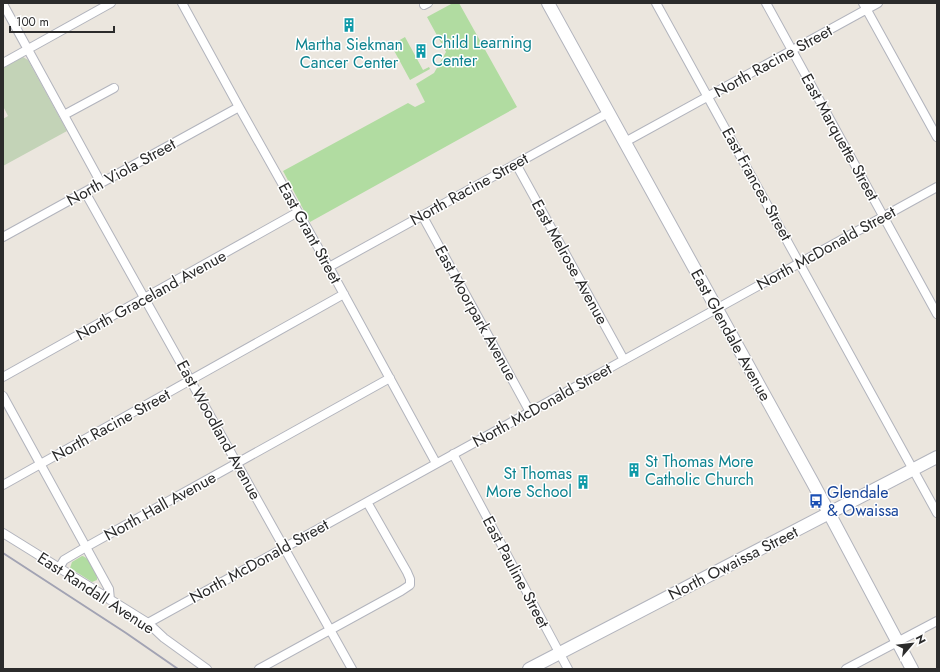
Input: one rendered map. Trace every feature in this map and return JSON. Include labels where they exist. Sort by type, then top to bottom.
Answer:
[{"type":"street","points":[[3,63],[111,3]]},
{"type":"street","name":"East Grant Street","points":[[182,3],[329,266],[436,464]]},
{"type":"street","name":"East Glendale Avenue","points":[[548,3],[829,514],[912,669]]},
{"type":"street","name":"East Frances Street","points":[[656,3],[937,513]]},
{"type":"street","name":"East Marquette Street","points":[[766,3],[937,314]]},
{"type":"street","name":"North Racine Street","points":[[625,142],[792,51],[865,6],[878,3]]},
{"type":"street","points":[[3,4],[101,183]]},
{"type":"street","points":[[865,6],[937,137]]},
{"type":"street","points":[[64,115],[114,88]]},
{"type":"street","name":"North Viola Street","points":[[3,237],[239,107]]},
{"type":"street","name":"North Racine Street","points":[[329,266],[608,113]]},
{"type":"street","name":"East Melrose Avenue","points":[[516,164],[624,360]]},
{"type":"street","name":"North McDonald Street","points":[[148,623],[937,187]]},
{"type":"street","name":"East Woodland Avenue","points":[[85,192],[352,669]]},
{"type":"street","name":"North Graceland Avenue","points":[[3,377],[298,212]]},
{"type":"street","name":"East Moorpark Avenue","points":[[422,215],[530,412]]},
{"type":"street","name":"North Racine Street","points":[[3,485],[344,294]]},
{"type":"street","name":"North Hall Avenue","points":[[59,568],[64,560],[86,547],[390,378]]},
{"type":"street","points":[[3,396],[109,589],[110,600]]},
{"type":"street","name":"East Pauline Street","points":[[453,454],[568,669]]},
{"type":"street","name":"North Owaissa Street","points":[[529,669],[937,457]]},
{"type":"street","points":[[259,669],[401,591],[411,582],[407,572],[367,502]]},
{"type":"street","name":"East Randall Avenue","points":[[3,533],[148,623],[164,638],[207,669]]},
{"type":"street","points":[[846,669],[937,622]]},
{"type":"green space","points":[[453,3],[459,3],[517,107],[310,222],[283,171],[408,103],[415,107],[425,102],[416,84],[434,73],[446,52],[427,17]]},
{"type":"green space","points":[[405,37],[423,70],[429,67],[430,69],[410,80],[391,45]]},
{"type":"green space","points":[[23,57],[28,60],[67,131],[3,166],[3,119],[8,116],[3,106],[3,68]]},
{"type":"green space","points":[[82,556],[85,557],[92,565],[96,573],[97,580],[92,582],[70,568],[72,562]]},
{"type":"railway","points":[[3,553],[126,633],[178,669]]},
{"type":"place","name":"Martha Siekman Cancer Center","points":[[349,25]]},
{"type":"place","name":"Child Learning Center","points":[[421,51]]},
{"type":"place","name":"St Thomas More Catholic Church","points":[[634,470]]},
{"type":"place","name":"St Thomas More School","points":[[583,482]]},
{"type":"place","name":"Glendale & Owaissa","points":[[816,501]]}]
